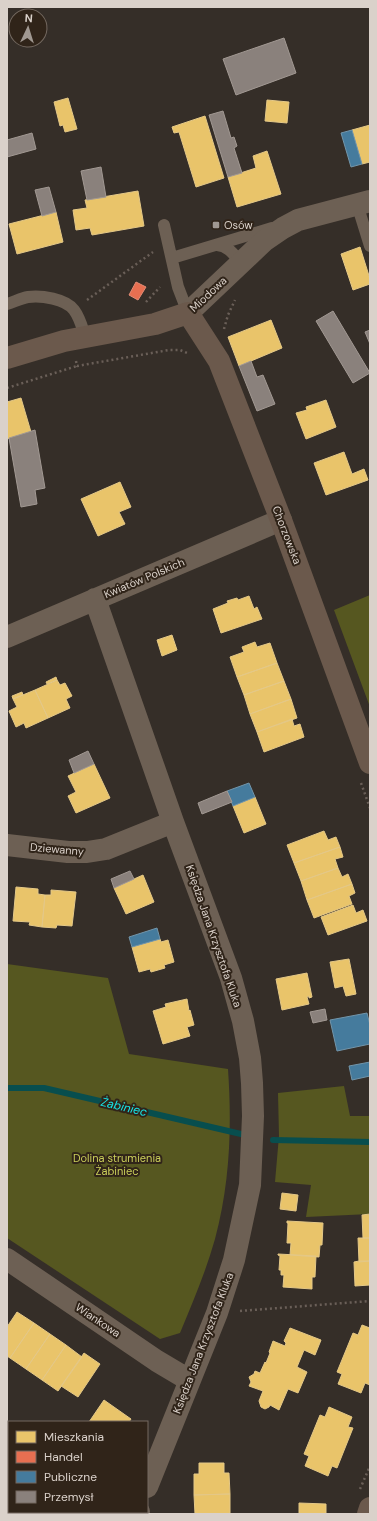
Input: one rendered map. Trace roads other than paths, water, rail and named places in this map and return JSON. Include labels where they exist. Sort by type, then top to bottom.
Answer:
[{"type":"street","name":"Miodowa","points":[[7,358],[50,344],[85,336],[154,324],[188,313],[273,234],[298,220],[364,203]]},
{"type":"street","name":"Chorzowska","points":[[188,313],[219,361],[281,520],[370,763]]},
{"type":"street","name":"Kwiatów Polskich","points":[[7,637],[281,520]]},
{"type":"street","name":"Księdza Jana Krzysztofa Kluka","points":[[95,599],[173,822],[231,978],[243,1021],[250,1058],[253,1100],[250,1185],[234,1260],[217,1313],[148,1484]]},
{"type":"street","name":"Dziewanny","points":[[7,845],[68,852],[87,852],[106,849],[173,822]]},
{"type":"street","name":"Wiankowa","points":[[7,1259],[157,1361],[189,1380]]},
{"type":"street","points":[[368,1514],[370,1508]]},
{"type":"lane","points":[[364,203],[370,246]]},
{"type":"lane","points":[[172,258],[298,220]]},
{"type":"lane","points":[[164,225],[178,287],[188,313]]},
{"type":"lane","points":[[217,245],[230,250],[241,263]]},
{"type":"lane","points":[[7,304],[28,297],[65,302],[74,309],[85,336]]},
{"type":"waterway","name":"Żabiniec","points":[[7,1088],[44,1088],[241,1134]]},
{"type":"waterway","name":"Żabiniec","points":[[273,1140],[370,1142]]},
{"type":"place","name":"Osów","points":[[216,225]]},
{"type":"park label","name":"Dolina strumienia Żabiniec","points":[[117,1164]]}]
